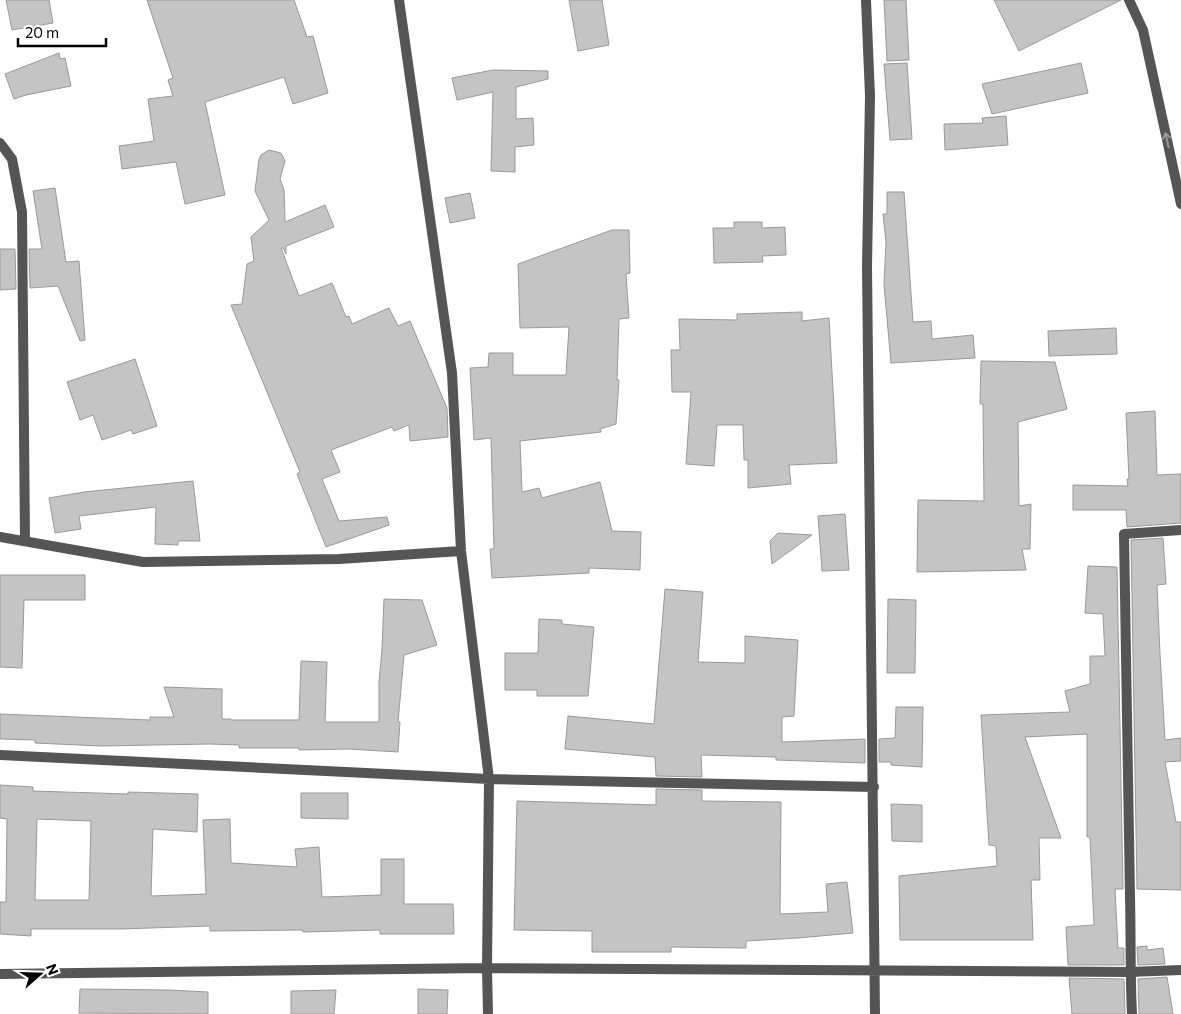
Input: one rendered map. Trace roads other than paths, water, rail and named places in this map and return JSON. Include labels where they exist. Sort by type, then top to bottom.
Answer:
[{"type":"street","points":[[399,0],[452,373],[461,551],[489,779],[488,1014]]},
{"type":"street","points":[[866,0],[870,96],[866,266],[874,787],[875,1014]]},
{"type":"street","points":[[1129,0],[1143,30],[1181,204]]},
{"type":"street","points":[[0,143],[12,159],[22,212],[25,540]]},
{"type":"street","points":[[1132,1014],[1129,972],[1124,534],[1181,530]]},
{"type":"street","points":[[0,537],[143,562],[339,559],[461,551]]},
{"type":"street","points":[[0,755],[489,779],[874,787]]},
{"type":"street","points":[[0,974],[487,968],[1129,972],[1181,970]]}]
